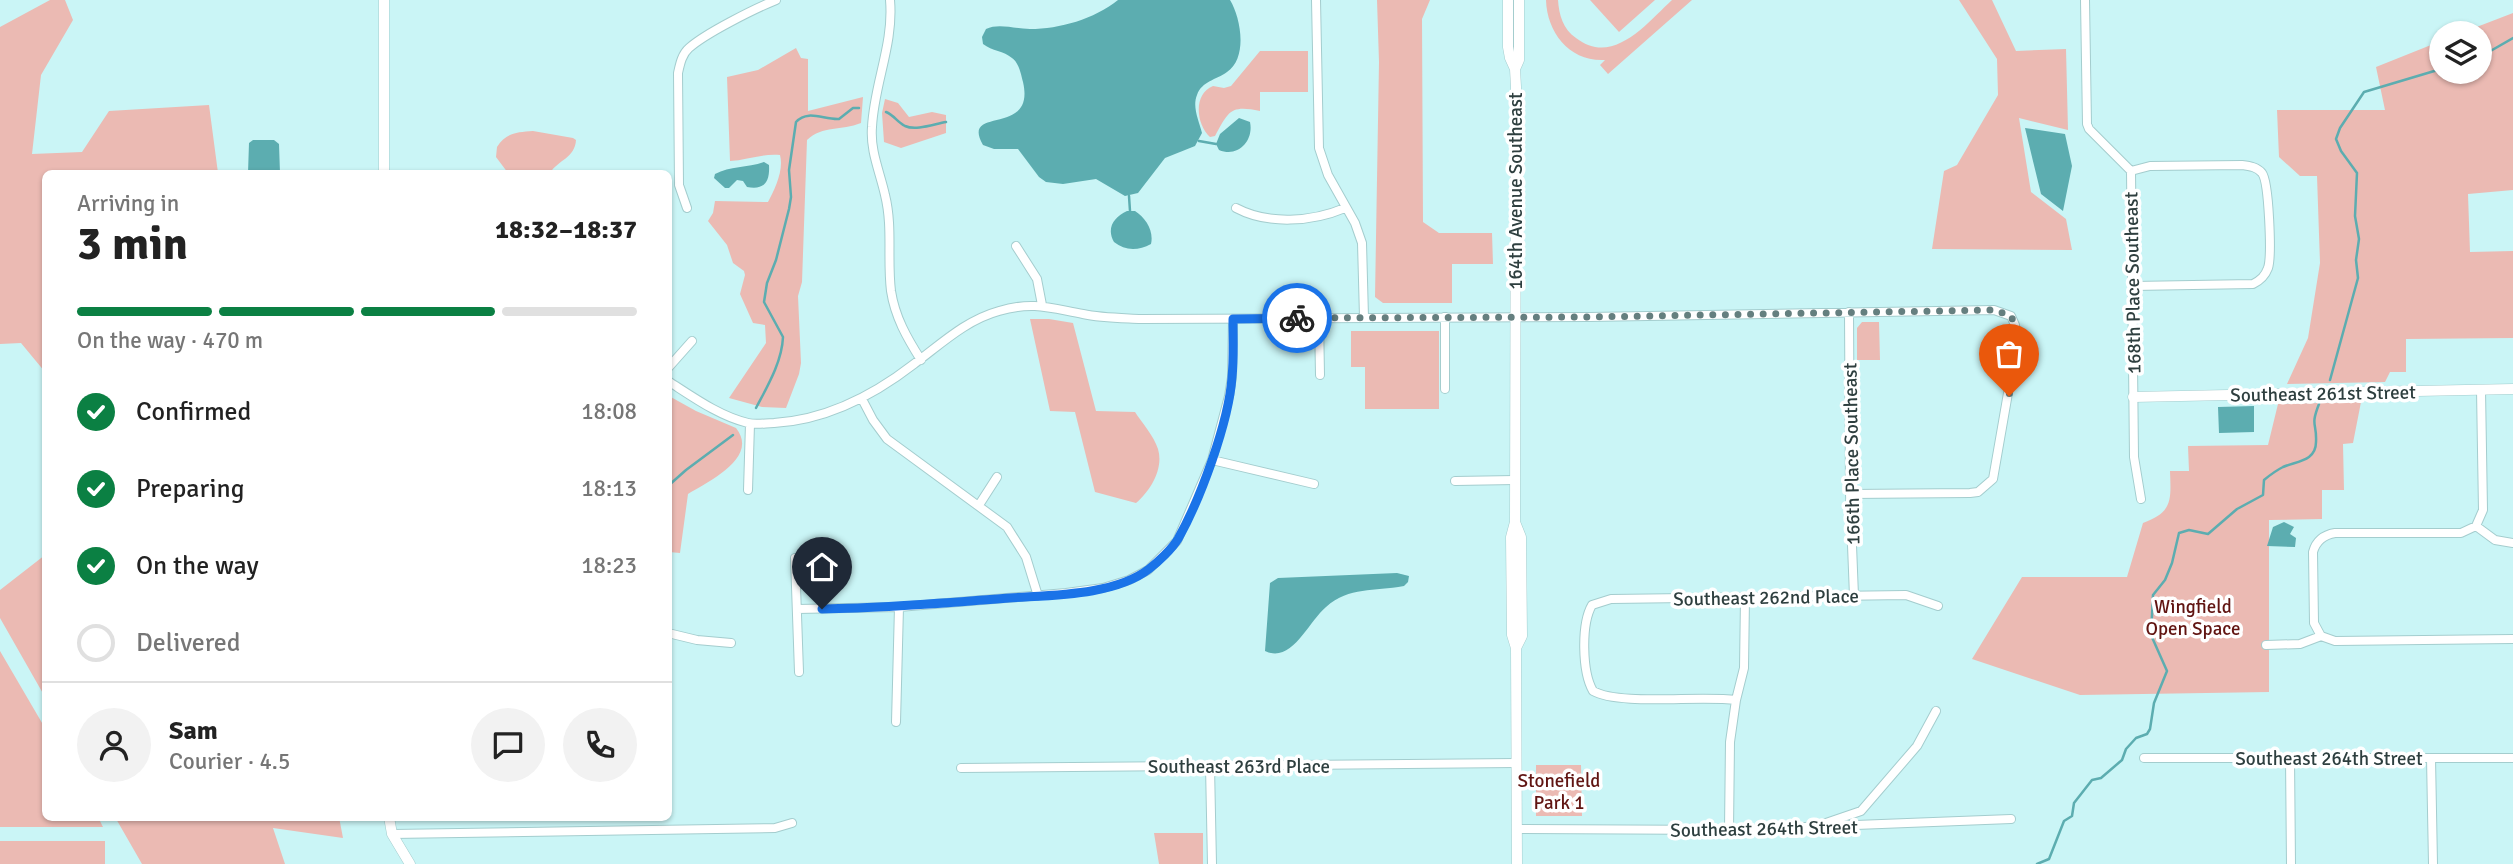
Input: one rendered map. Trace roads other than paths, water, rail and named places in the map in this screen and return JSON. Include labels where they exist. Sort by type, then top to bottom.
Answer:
[{"type":"street","points":[[384,0],[384,170]]},
{"type":"street","points":[[890,0],[887,53],[874,100],[871,131],[874,158],[890,223],[891,290],[905,334],[921,360]]},
{"type":"street","points":[[1316,0],[1319,148],[1328,175],[1355,223],[1362,243],[1364,317]]},
{"type":"street","name":"164th Avenue Southeast","points":[[1508,0],[1508,47],[1515,69],[1515,522],[1511,537],[1512,635],[1516,648],[1517,864]]},
{"type":"street","name":"164th Avenue Southeast","points":[[1515,69],[1520,60],[1519,0]]},
{"type":"street","name":"168th Place Southeast","points":[[2085,0],[2088,129],[2131,171],[2134,457],[2141,499]]},
{"type":"street","points":[[687,208],[678,186],[678,73],[682,59],[688,49],[727,24],[773,1]]},
{"type":"street","points":[[2131,171],[2150,166],[2242,165],[2253,166],[2261,171],[2266,184],[2270,261],[2261,280],[2243,285],[2133,286]]},
{"type":"street","points":[[1236,208],[1264,219],[1316,218],[1345,208]]},
{"type":"street","points":[[1016,246],[1037,279],[1042,305]]},
{"type":"street","points":[[672,384],[702,404],[750,424],[784,422],[819,415],[862,399],[921,360],[963,327],[984,316],[1020,306],[1042,305],[1084,314],[1126,318],[1994,310],[2011,316],[2015,325],[2015,353],[1993,479],[1986,488],[1969,493],[1850,494]]},
{"type":"street","name":"166th Place Southeast","points":[[1849,313],[1850,494],[1854,596]]},
{"type":"street","points":[[1445,317],[1445,389]]},
{"type":"street","points":[[1319,318],[1320,374]]},
{"type":"street","points":[[797,609],[899,607],[1038,596],[1103,588],[1129,580],[1148,570],[1177,541],[1212,460],[1232,377],[1233,319]]},
{"type":"street","points":[[672,364],[692,341]]},
{"type":"street","name":"Southeast 261st Street","points":[[2133,397],[2513,389]]},
{"type":"street","points":[[2481,390],[2483,510],[2476,526],[2461,533],[2335,533],[2320,540],[2313,552],[2315,628],[2321,636],[2335,641],[2513,639]]},
{"type":"street","points":[[862,399],[887,439],[1007,527],[1026,557],[1038,596]]},
{"type":"street","points":[[748,491],[750,424]]},
{"type":"street","points":[[1212,460],[1314,484]]},
{"type":"street","points":[[979,505],[997,477]]},
{"type":"street","points":[[1455,481],[1515,480]]},
{"type":"street","points":[[2476,526],[2495,540],[2513,543]]},
{"type":"street","points":[[795,558],[799,672]]},
{"type":"street","name":"Southeast 262nd Place","points":[[1736,700],[1716,697],[1610,698],[1593,691],[1586,679],[1585,618],[1592,605],[1611,599],[1906,595],[1938,607]]},
{"type":"street","points":[[1729,830],[1730,742],[1744,668],[1745,598]]},
{"type":"street","points":[[895,722],[899,607]]},
{"type":"street","points":[[672,633],[697,640],[731,643]]},
{"type":"street","points":[[2266,645],[2301,644],[2321,636]]},
{"type":"street","points":[[1803,828],[1861,811],[1917,746],[1936,711]]},
{"type":"street","name":"Southeast 264th Street","points":[[2144,758],[2513,758]]},
{"type":"street","points":[[2290,758],[2291,864]]},
{"type":"street","points":[[2431,758],[2433,864]]},
{"type":"street","name":"Southeast 263rd Place","points":[[961,768],[1516,763]]},
{"type":"street","points":[[1210,766],[1212,864]]},
{"type":"street","name":"Southeast 264th Street","points":[[1517,829],[1729,830],[2011,819]]},
{"type":"street","points":[[390,821],[392,834],[410,864]]},
{"type":"street","points":[[392,834],[775,828],[792,824]]},
{"type":"water","points":[[1118,0],[1230,0],[1239,27],[1238,57],[1227,72],[1199,90],[1196,109],[1202,133],[1195,146],[1165,158],[1138,193],[1125,196],[1096,179],[1063,184],[1046,182],[1039,177],[1018,149],[994,149],[983,145],[979,133],[981,126],[1010,116],[1019,110],[1024,99],[1018,66],[1009,56],[983,44],[982,37],[986,29],[1002,26],[1041,29],[1065,25],[1088,18]]},
{"type":"water","points":[[1239,118],[1250,122],[1250,136],[1247,141],[1232,152],[1219,150],[1216,144],[1220,134]]},
{"type":"water","points":[[2025,128],[2065,134],[2072,166],[2063,211],[2041,194]]},
{"type":"water","points":[[253,140],[274,140],[279,144],[280,170],[248,170],[249,143]]},
{"type":"water","points":[[764,162],[769,165],[769,171],[767,181],[762,186],[747,187],[743,181],[737,180],[729,188],[725,188],[714,178],[715,174],[721,171]]},
{"type":"water","points":[[1127,211],[1135,211],[1146,221],[1151,234],[1151,244],[1132,249],[1114,242],[1111,228],[1118,216]]},
{"type":"water","points":[[2254,406],[2254,432],[2219,433],[2218,407]]},
{"type":"water","points":[[2284,522],[2294,527],[2290,534],[2296,538],[2295,547],[2267,546],[2273,527]]},
{"type":"water","points":[[1397,573],[1409,576],[1404,586],[1362,591],[1335,600],[1319,614],[1291,647],[1283,652],[1265,651],[1270,583],[1278,578]]},
{"type":"waterway","points":[[2492,50],[2513,38]]},
{"type":"waterway","points":[[2330,380],[2358,278],[2356,260],[2359,239],[2355,216],[2357,173],[2336,139],[2340,128],[2364,92],[2429,73]]},
{"type":"waterway","points":[[756,408],[773,374],[782,346],[783,337],[764,302],[789,209],[789,170],[796,122],[806,116],[839,119],[853,108],[859,108]]},
{"type":"waterway","points":[[886,112],[909,127],[946,122]]},
{"type":"waterway","points":[[1199,141],[1216,144]]},
{"type":"waterway","points":[[1129,196],[1130,211]]},
{"type":"waterway","points":[[2037,864],[2049,859],[2064,821],[2072,816],[2074,803],[2092,780],[2101,778],[2122,760],[2126,749],[2150,729],[2154,703],[2167,671],[2151,635],[2153,595],[2165,580],[2179,533],[2189,530],[2208,534],[2237,509],[2263,495],[2264,480],[2269,476],[2283,467],[2309,457],[2315,448],[2314,421],[2319,404]]},
{"type":"waterway","points":[[672,482],[733,435]]},
{"type":"park label","name":"Wingfield Open Space","points":[[2193,617]]},
{"type":"park label","name":"Stonefield Park 1","points":[[1559,791]]}]
